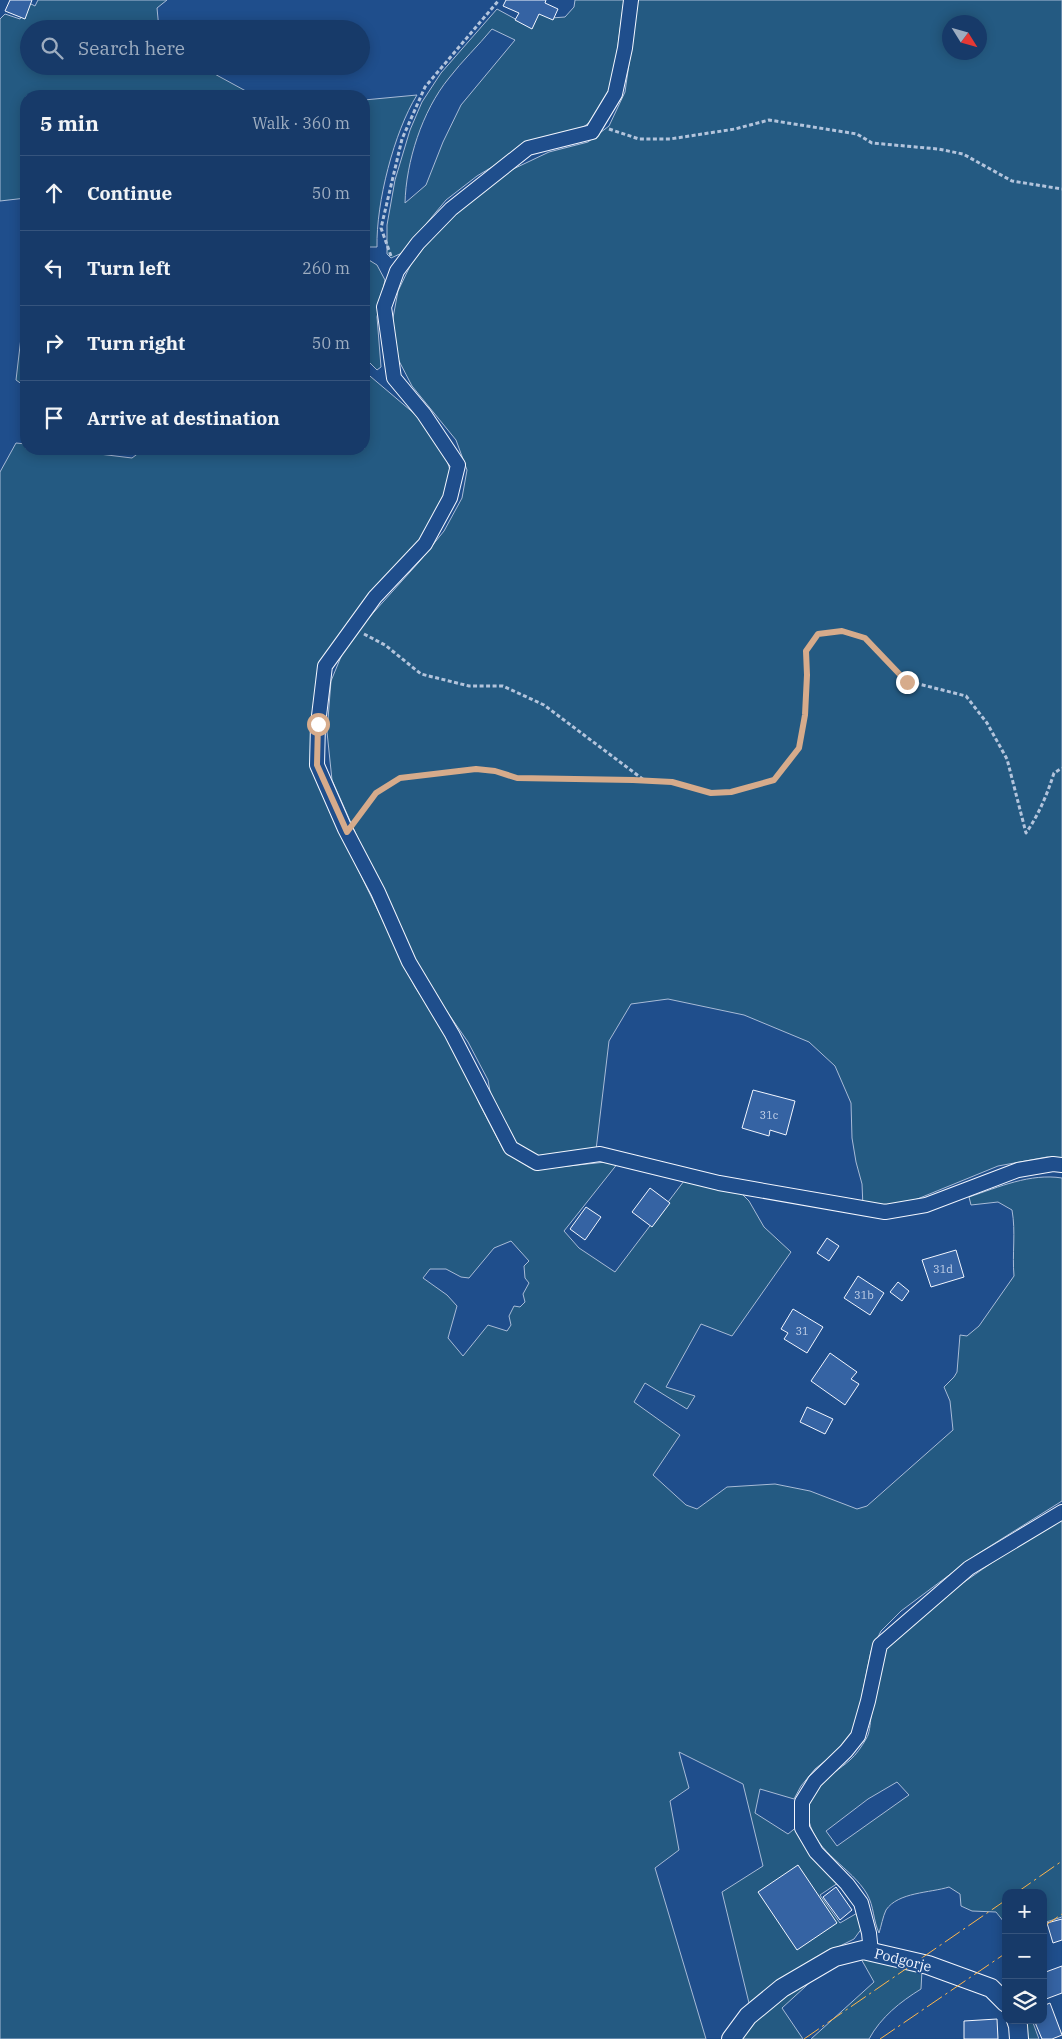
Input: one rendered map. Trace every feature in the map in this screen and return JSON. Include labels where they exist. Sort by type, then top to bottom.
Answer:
[{"type":"street","points":[[630,0],[625,48],[615,94],[592,132],[528,148],[451,209],[418,243],[397,271],[384,307],[394,378],[424,414],[458,465],[450,498],[425,544],[375,597],[325,666],[318,724],[317,765],[347,832],[378,892],[408,962],[452,1034],[511,1148],[538,1163],[600,1154],[719,1183],[885,1212],[926,1205],[1018,1170],[1052,1164],[1062,1165]]},
{"type":"street","points":[[871,1952],[869,1933],[861,1903],[847,1884],[816,1852],[811,1844],[802,1828],[802,1802],[815,1781],[846,1752],[858,1736],[880,1645],[969,1568],[1062,1512]]},
{"type":"street","name":"Podgorje","points":[[731,2039],[748,2016],[782,1988],[835,1956],[864,1950],[928,1965],[991,1988],[1002,1999]]},
{"type":"street","points":[[1017,2024],[1019,2039]]},
{"type":"path","points":[[397,271],[381,228],[402,139],[425,88],[499,0]]},
{"type":"path","points":[[597,124],[639,139],[670,139],[735,129],[769,120],[850,132],[872,143],[938,149],[963,154],[1012,181],[1062,188]]},
{"type":"path","points":[[352,628],[385,645],[421,674],[469,686],[503,686],[544,706],[644,780]]},
{"type":"path","points":[[347,832],[376,793],[400,778],[476,769],[495,771],[517,778],[672,782],[711,793],[731,792],[774,780],[799,748],[805,715],[806,651],[818,634],[842,631],[865,638],[907,682],[966,696],[987,723],[1007,759],[1026,833],[1036,819],[1047,795],[1054,772],[1062,768]]},
{"type":"shaded area","points":[[38,0],[167,0],[157,8],[158,20],[20,20],[20,75],[216,75],[244,90],[20,90],[20,199],[0,201],[0,19],[5,14],[20,19],[29,3],[35,6]]},
{"type":"shaded area","points":[[575,0],[624,0],[612,90],[598,116],[582,128],[512,155],[477,176],[446,200],[402,253],[391,258],[387,254],[387,225],[395,180],[410,130],[422,102],[441,73],[497,9],[530,27],[538,12],[551,18],[565,17],[574,7]],"holes":[[[492,29],[515,40],[461,105],[443,142],[426,185],[405,203],[408,171],[417,137],[439,91]]]},
{"type":"shaded area","points":[[638,0],[1062,0],[1062,1158],[1047,1157],[998,1166],[910,1202],[863,1207],[862,1184],[852,1138],[851,1103],[835,1066],[809,1042],[744,1015],[668,999],[631,1004],[609,1041],[596,1150],[534,1156],[518,1148],[493,1108],[488,1080],[468,1042],[421,974],[332,780],[327,732],[331,681],[347,642],[419,562],[444,531],[462,498],[467,470],[456,440],[412,386],[398,359],[392,323],[398,291],[411,264],[441,225],[509,171],[549,152],[588,142],[609,126],[625,92]]},
{"type":"shaded area","points":[[417,95],[401,128],[388,168],[377,229],[377,247],[370,247],[370,99]]},
{"type":"shaded area","points":[[370,261],[377,265],[385,280],[377,317],[381,367],[377,370],[370,363]]},
{"type":"shaded area","points":[[20,346],[20,383],[16,380]]},
{"type":"shaded area","points":[[370,376],[416,415],[444,451],[450,470],[447,493],[434,523],[333,643],[312,732],[336,824],[415,987],[460,1055],[479,1103],[504,1151],[529,1167],[541,1169],[615,1161],[618,1163],[564,1231],[579,1248],[615,1272],[687,1177],[742,1194],[749,1201],[764,1227],[791,1252],[732,1336],[701,1324],[666,1387],[695,1396],[687,1409],[645,1383],[634,1402],[680,1435],[653,1475],[686,1505],[697,1509],[727,1487],[775,1484],[810,1491],[857,1509],[867,1506],[953,1430],[950,1401],[944,1387],[957,1372],[960,1335],[967,1336],[979,1326],[1014,1276],[1014,1226],[1012,1210],[998,1202],[971,1205],[969,1197],[1026,1179],[1038,1177],[1062,1178],[1062,1501],[976,1555],[901,1611],[881,1631],[871,1651],[855,1730],[840,1749],[815,1769],[801,1786],[794,1799],[760,1789],[755,1813],[788,1834],[798,1826],[838,1883],[820,1895],[840,1923],[859,1912],[862,1928],[854,1939],[808,1962],[749,2003],[722,1892],[763,1866],[743,1784],[679,1752],[689,1788],[670,1801],[679,1850],[655,1868],[706,2039],[0,2039],[0,472],[16,443],[20,443],[20,455],[107,455],[132,458],[136,455],[370,455]],"holes":[[[511,1241],[529,1261],[524,1266],[525,1278],[529,1283],[523,1294],[525,1302],[520,1307],[514,1306],[509,1316],[511,1325],[507,1331],[488,1325],[463,1356],[448,1338],[457,1306],[447,1295],[423,1278],[430,1269],[446,1269],[461,1277],[469,1278],[494,1248]]]},
{"type":"shaded area","points":[[1062,1519],[1062,1917],[1047,1922],[1047,1889],[1002,1889],[1002,1920],[996,1912],[972,1911],[961,1906],[960,1894],[949,1887],[906,1896],[891,1904],[885,1912],[879,1933],[867,1894],[860,1884],[819,1843],[813,1833],[809,1821],[809,1801],[819,1785],[854,1756],[867,1737],[880,1669],[893,1636],[911,1620],[1014,1548]],"holes":[[[897,1782],[909,1795],[837,1846],[826,1831],[868,1799]]]},
{"type":"shaded area","points":[[860,1957],[922,1970],[921,1989],[892,2011],[879,2024],[869,2039],[811,2039],[874,1982]]},
{"type":"shaded area","points":[[830,1964],[782,2008],[803,2039],[736,2039],[751,2019]]},
{"type":"shaded area","points":[[1026,2024],[1033,2024],[1039,2039],[1026,2039]]},
{"type":"building","points":[[10,0],[32,0],[25,19],[5,11]]},
{"type":"building","points":[[506,0],[546,0],[545,3],[558,9],[553,20],[539,14],[532,29],[515,20],[519,13],[503,6]]},
{"type":"building","points":[[753,1090],[795,1101],[786,1135],[770,1130],[769,1136],[742,1128]]},
{"type":"building","points":[[650,1188],[670,1203],[652,1227],[632,1212]]},
{"type":"building","points":[[586,1207],[601,1217],[585,1240],[570,1229]]},
{"type":"building","points":[[827,1238],[839,1246],[829,1261],[817,1253]]},
{"type":"building","points":[[956,1250],[964,1277],[931,1287],[922,1260]]},
{"type":"building","points":[[858,1276],[884,1293],[870,1315],[844,1298]]},
{"type":"building","points":[[898,1282],[909,1291],[902,1301],[890,1292]]},
{"type":"building","points":[[793,1309],[823,1327],[807,1353],[784,1339],[788,1333],[781,1329]]},
{"type":"building","points":[[830,1353],[857,1372],[851,1379],[859,1384],[845,1405],[811,1381]]},
{"type":"building","points":[[807,1407],[833,1419],[825,1434],[800,1422]]},
{"type":"building","points":[[798,1865],[837,1923],[797,1950],[758,1892]]},
{"type":"building","points":[[836,1887],[852,1910],[840,1920],[823,1897]]},
{"type":"building","points":[[1062,1919],[1062,1940],[1053,1943],[1047,1923]]},
{"type":"building","points":[[1062,1966],[1062,1993],[1047,1999],[1047,1979],[1047,1972]]},
{"type":"building","points":[[1050,2003],[1062,2035],[1052,2039],[1042,2039],[1036,2024],[1047,2024],[1047,2004]]},
{"type":"building","points":[[997,2019],[998,2039],[964,2039],[964,2021]]},
{"type":"power","points":[[1022,1889],[1062,1861]]},
{"type":"power","points":[[804,2039],[1002,1903]]},
{"type":"power","points":[[1047,1924],[1062,1914]]},
{"type":"power","points":[[880,2039],[1002,1956]]},
{"type":"route","points":[[318,724],[317,765],[347,832],[376,793],[400,778],[476,769],[495,771],[517,778],[672,782],[711,793],[731,792],[774,780],[799,748],[805,715],[806,651],[818,634],[842,631],[865,638],[907,682]]}]
